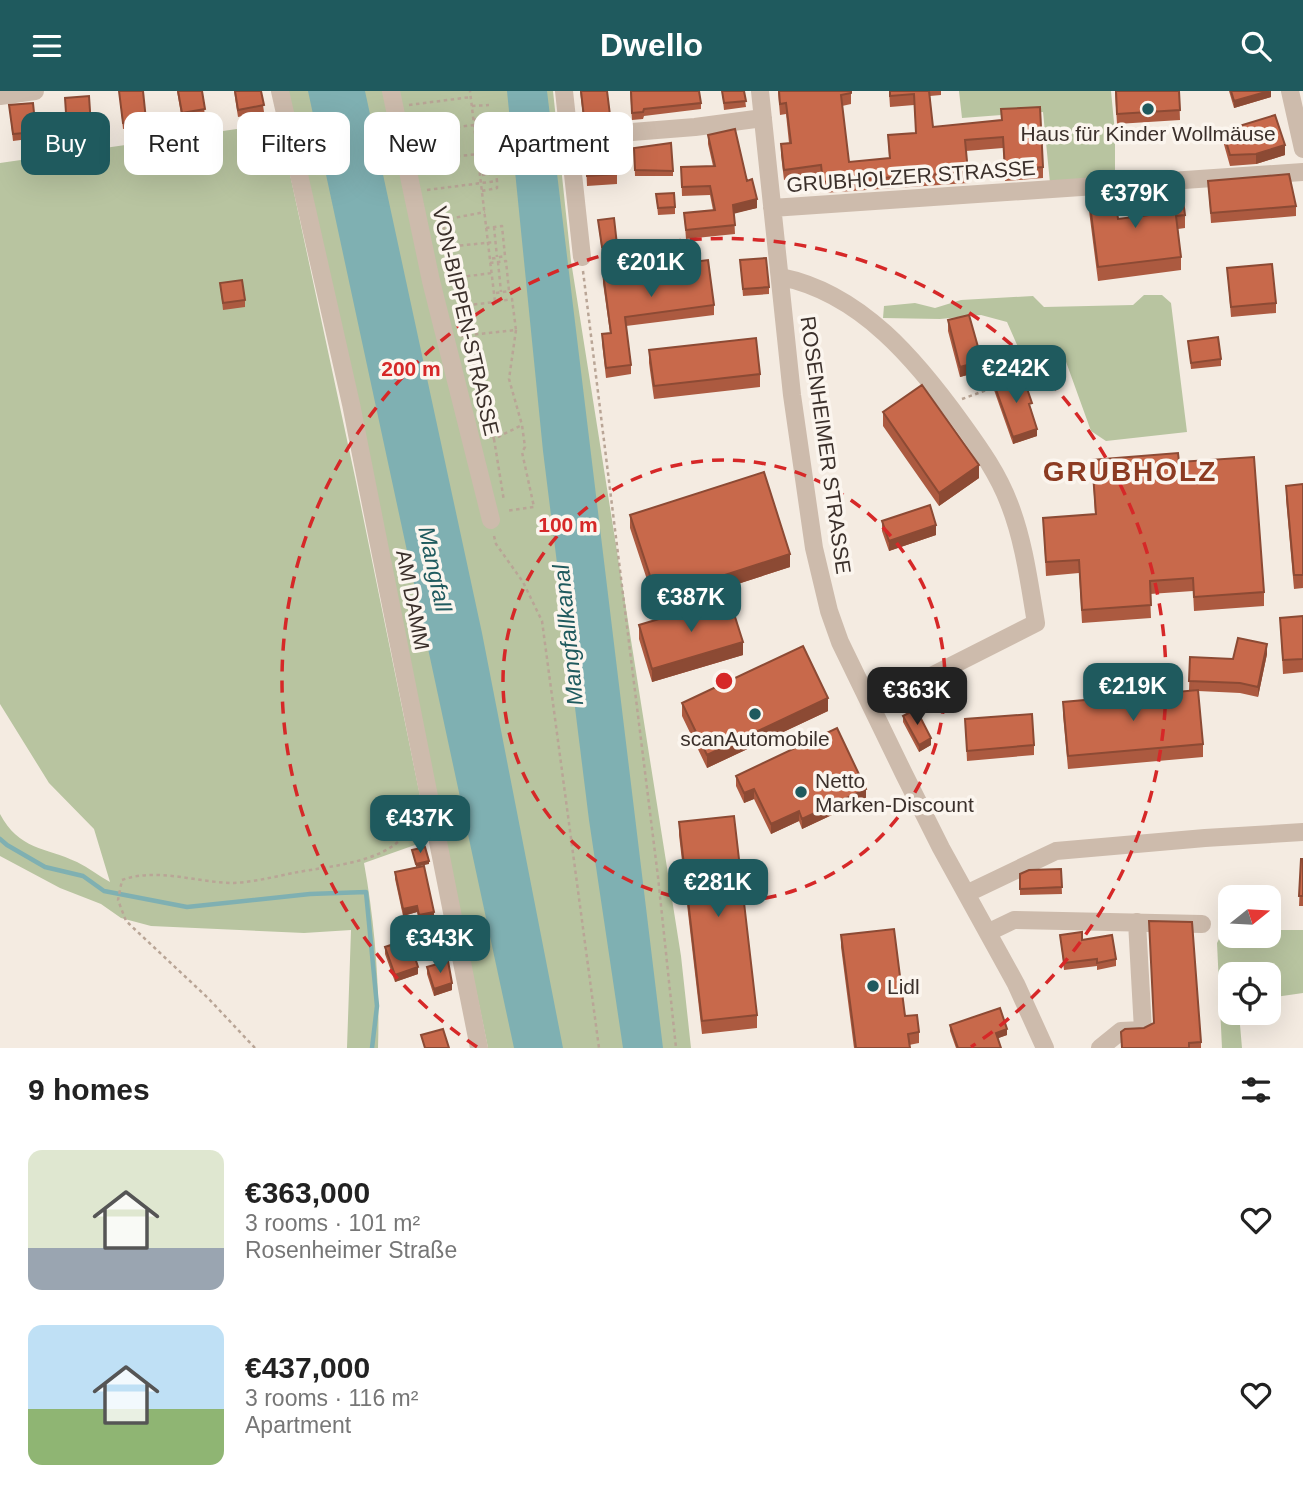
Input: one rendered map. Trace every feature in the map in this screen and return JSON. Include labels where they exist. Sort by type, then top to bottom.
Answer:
[{"type":"street","points":[[0,96],[35,91]]},
{"type":"street","name":"AM DAMM","points":[[280,91],[351,404],[479,1048]]},
{"type":"street","name":"VON-BIPPEN-STRASSE","points":[[391,91],[431,281],[491,520]]},
{"type":"street","points":[[564,91],[566,112]]},
{"type":"street","name":"ROSENHEIMER STRASSE","points":[[760,91],[792,395],[820,579],[841,642],[941,848],[989,932],[1045,1048]]},
{"type":"street","points":[[1290,91],[1303,149]]},
{"type":"street","points":[[633,132],[763,118]]},
{"type":"street","name":"GRUBHOLZER STRASSE","points":[[772,208],[1303,172]]},
{"type":"street","points":[[573,175],[582,257]]},
{"type":"street","points":[[780,277],[820,288],[873,321],[927,375],[993,468],[1010,503],[1024,553],[1036,623],[872,706]]},
{"type":"street","points":[[968,893],[1056,851],[1303,832]]},
{"type":"street","points":[[989,932],[1014,920],[1202,924]]},
{"type":"street","points":[[1100,1048],[1121,1031],[1143,1030],[1137,922]]},
{"type":"path","points":[[471,91],[474,120]]},
{"type":"path","points":[[409,105],[471,97]]},
{"type":"path","points":[[472,106],[489,105]]},
{"type":"path","points":[[460,127],[474,125]]},
{"type":"path","points":[[480,175],[495,302]]},
{"type":"path","points":[[482,191],[497,188],[496,175]]},
{"type":"path","points":[[425,180],[429,199]]},
{"type":"path","points":[[427,190],[496,181]]},
{"type":"path","points":[[433,219],[443,220],[485,212]]},
{"type":"path","points":[[443,220],[446,247]]},
{"type":"path","points":[[486,228],[502,226],[505,256],[490,261]]},
{"type":"path","points":[[494,227],[497,257]]},
{"type":"path","points":[[435,248],[495,242]]},
{"type":"path","points":[[582,257],[658,877],[676,1048]]},
{"type":"path","points":[[490,261],[506,261],[509,291],[494,293]]},
{"type":"path","points":[[498,262],[501,292]]},
{"type":"path","points":[[443,279],[499,276]]},
{"type":"path","points":[[446,308],[512,299],[516,330],[509,379],[522,425],[525,447],[522,452],[534,507],[506,512],[494,439],[481,403],[475,365],[465,357]]},
{"type":"path","points":[[456,337],[516,330]]},
{"type":"path","points":[[948,404],[1003,384]]},
{"type":"path","points":[[494,439],[522,425]]},
{"type":"path","points":[[491,520],[496,544],[523,582],[542,621],[599,1048]]},
{"type":"path","points":[[255,1048],[208,998],[126,921],[118,900],[122,880],[133,876],[184,877],[234,883],[319,870],[355,861],[387,850],[404,838],[414,817],[416,804],[430,803]]},
{"type":"green space","points":[[284,91],[553,91],[555,112],[474,112],[474,175],[562,175],[571,261],[681,956],[691,1048],[488,1048],[369,474],[303,175],[350,175],[350,112],[289,112]]},
{"type":"green space","points":[[959,91],[1111,91],[1115,179],[1050,183],[1043,112],[962,118]]},
{"type":"green space","points":[[237,129],[237,175],[290,175],[429,840],[364,863],[376,955],[378,1048],[347,1048],[351,930],[304,933],[151,926],[121,918],[101,904],[60,888],[0,856],[0,814],[7,826],[24,841],[77,862],[110,882],[94,829],[49,783],[0,704],[0,163],[21,160],[21,175],[110,175],[110,147],[124,145],[124,175],[223,175],[223,131]]},
{"type":"green space","points":[[1144,295],[1162,295],[1171,303],[1187,432],[1106,441],[1091,431],[1065,359],[1025,363],[1007,322],[981,315],[940,319],[883,318],[884,306],[915,303],[935,308],[961,300],[1033,296],[1044,307],[1133,305]]},
{"type":"green space","points":[[1281,930],[1303,930],[1303,993],[1281,996],[1281,962],[1218,964],[1217,943],[1218,941],[1218,949],[1281,949]]},
{"type":"green space","points":[[1221,1025],[1240,1025],[1242,1048],[1222,1048]]},
{"type":"water","name":"Mangfall","points":[[308,91],[365,91],[370,112],[364,112],[364,175],[383,175],[482,633],[563,1048],[514,1048],[326,175],[350,175],[350,112],[313,112]]},
{"type":"water","points":[[507,91],[547,91],[550,112],[509,112]]},
{"type":"water","name":"Mangfallkanal","points":[[515,175],[557,175],[663,1048],[623,1048],[589,820],[543,451]]},
{"type":"building","points":[[119,91],[143,91],[145,112],[124,112],[123,123]]},
{"type":"building","points":[[178,91],[202,91],[205,109],[182,112]]},
{"type":"building","points":[[235,91],[261,91],[264,105],[238,110]]},
{"type":"building","points":[[581,91],[607,91],[610,112],[583,112]]},
{"type":"building","points":[[631,91],[699,91],[701,103],[632,112]]},
{"type":"building","points":[[722,91],[744,91],[746,101],[724,103]]},
{"type":"building","points":[[779,91],[851,91],[841,95],[849,162],[890,158],[888,135],[916,133],[914,94],[890,96],[890,91],[929,91],[933,127],[1002,120],[1001,109],[1040,107],[1043,167],[1005,170],[1003,137],[965,140],[968,172],[823,182],[821,165],[784,170],[781,144],[791,143],[786,103],[780,104]]},
{"type":"building","points":[[1116,91],[1179,91],[1180,110],[1117,114]]},
{"type":"building","points":[[1231,91],[1269,91],[1234,101]]},
{"type":"building","points":[[89,96],[90,112],[66,112],[65,98]]},
{"type":"building","points":[[33,103],[34,112],[21,112],[21,133],[13,134],[9,105]]},
{"type":"building","points":[[1275,115],[1285,145],[1256,154],[1230,155],[1223,131]]},
{"type":"building","points":[[735,129],[747,181],[752,179],[757,199],[733,205],[735,225],[686,230],[684,213],[715,210],[710,186],[682,187],[681,167],[715,166],[708,135]]},
{"type":"building","points":[[671,143],[673,171],[635,170],[634,148]]},
{"type":"building","points":[[1289,174],[1296,206],[1211,213],[1208,181]]},
{"type":"building","points":[[1181,185],[1185,215],[1176,216],[1181,257],[1098,267],[1088,190],[1114,186],[1118,219],[1166,213],[1163,187]]},
{"type":"building","points":[[674,193],[675,207],[658,208],[656,194]]},
{"type":"building","points":[[614,218],[617,245],[602,247],[598,220]]},
{"type":"building","points":[[766,258],[769,287],[743,289],[740,260]]},
{"type":"building","points":[[708,260],[714,305],[625,317],[631,365],[606,368],[602,334],[611,333],[603,273]]},
{"type":"building","points":[[1272,264],[1276,303],[1231,307],[1227,268]]},
{"type":"building","points":[[242,280],[245,300],[223,303],[220,283]]},
{"type":"building","points":[[969,315],[982,361],[960,367],[948,320]]},
{"type":"building","points":[[1218,337],[1221,359],[1191,363],[1188,341]]},
{"type":"building","points":[[756,338],[760,374],[654,386],[649,350]]},
{"type":"building","points":[[1022,374],[1037,429],[1013,437],[994,384]]},
{"type":"building","points":[[922,385],[979,465],[939,493],[883,412]]},
{"type":"building","points":[[1178,453],[1179,462],[1254,457],[1264,592],[1194,597],[1193,578],[1150,581],[1151,605],[1082,610],[1079,560],[1046,562],[1043,518],[1096,514],[1092,460]]},
{"type":"building","points":[[764,472],[790,554],[657,597],[630,515]]},
{"type":"building","points":[[1303,484],[1303,575],[1294,575],[1286,486]]},
{"type":"building","points":[[930,505],[936,525],[889,541],[882,521]]},
{"type":"building","points":[[729,598],[743,642],[652,669],[639,625]]},
{"type":"building","points":[[1303,616],[1303,659],[1283,660],[1280,618]]},
{"type":"building","points":[[1238,638],[1267,644],[1258,687],[1240,683],[1189,681],[1190,657],[1233,659]]},
{"type":"building","name":"scanAutomobile","points":[[803,646],[828,698],[707,755],[682,703]]},
{"type":"building","points":[[1198,690],[1203,744],[1068,756],[1063,702]]},
{"type":"building","points":[[916,709],[931,738],[919,745],[903,716]]},
{"type":"building","points":[[1032,714],[1034,745],[967,751],[965,719]]},
{"type":"building","name":"Netto Marken-Discount","points":[[837,728],[866,789],[802,819],[799,811],[771,824],[754,789],[744,793],[736,776]]},
{"type":"building","points":[[734,816],[757,1015],[702,1021],[679,822]]},
{"type":"building","points":[[425,847],[429,861],[416,864],[412,850]]},
{"type":"building","points":[[1301,859],[1303,896],[1299,896]]},
{"type":"building","points":[[424,866],[434,912],[419,915],[417,906],[403,909],[395,872]]},
{"type":"building","points":[[1061,869],[1062,887],[1020,889],[1020,874],[1029,870]]},
{"type":"building","points":[[1149,921],[1192,922],[1201,1042],[1189,1043],[1189,1048],[1122,1048],[1121,1032],[1125,1029],[1144,1028],[1154,1023]]},
{"type":"building","name":"Lidl","points":[[894,929],[905,1016],[917,1015],[919,1032],[908,1034],[910,1048],[856,1048],[841,935]]},
{"type":"building","points":[[1082,932],[1082,940],[1112,935],[1116,959],[1097,963],[1097,959],[1064,963],[1060,935]]},
{"type":"building","points":[[409,939],[418,967],[395,975],[385,947]]},
{"type":"building","points":[[448,961],[452,983],[434,989],[427,967]]},
{"type":"building","points":[[1000,1008],[1007,1029],[996,1033],[1001,1048],[958,1048],[950,1025]]},
{"type":"building","points":[[443,1029],[449,1048],[425,1048],[421,1035]]},
{"type":"waterway","points":[[0,839],[45,867],[83,876],[104,891],[187,907],[310,894],[366,892],[377,1006],[372,1048]]},
{"type":"place","name":"Haus für Kinder Wollmäuse","points":[[1148,109]]},
{"type":"place","name":"scanAutomobile","points":[[755,714]]},
{"type":"place","name":"Netto Marken-Discount","points":[[801,792]]},
{"type":"place","name":"Lidl","points":[[873,986]]},
{"type":"district","name":"GRUBHOLZ","points":[[1130,471]]}]
